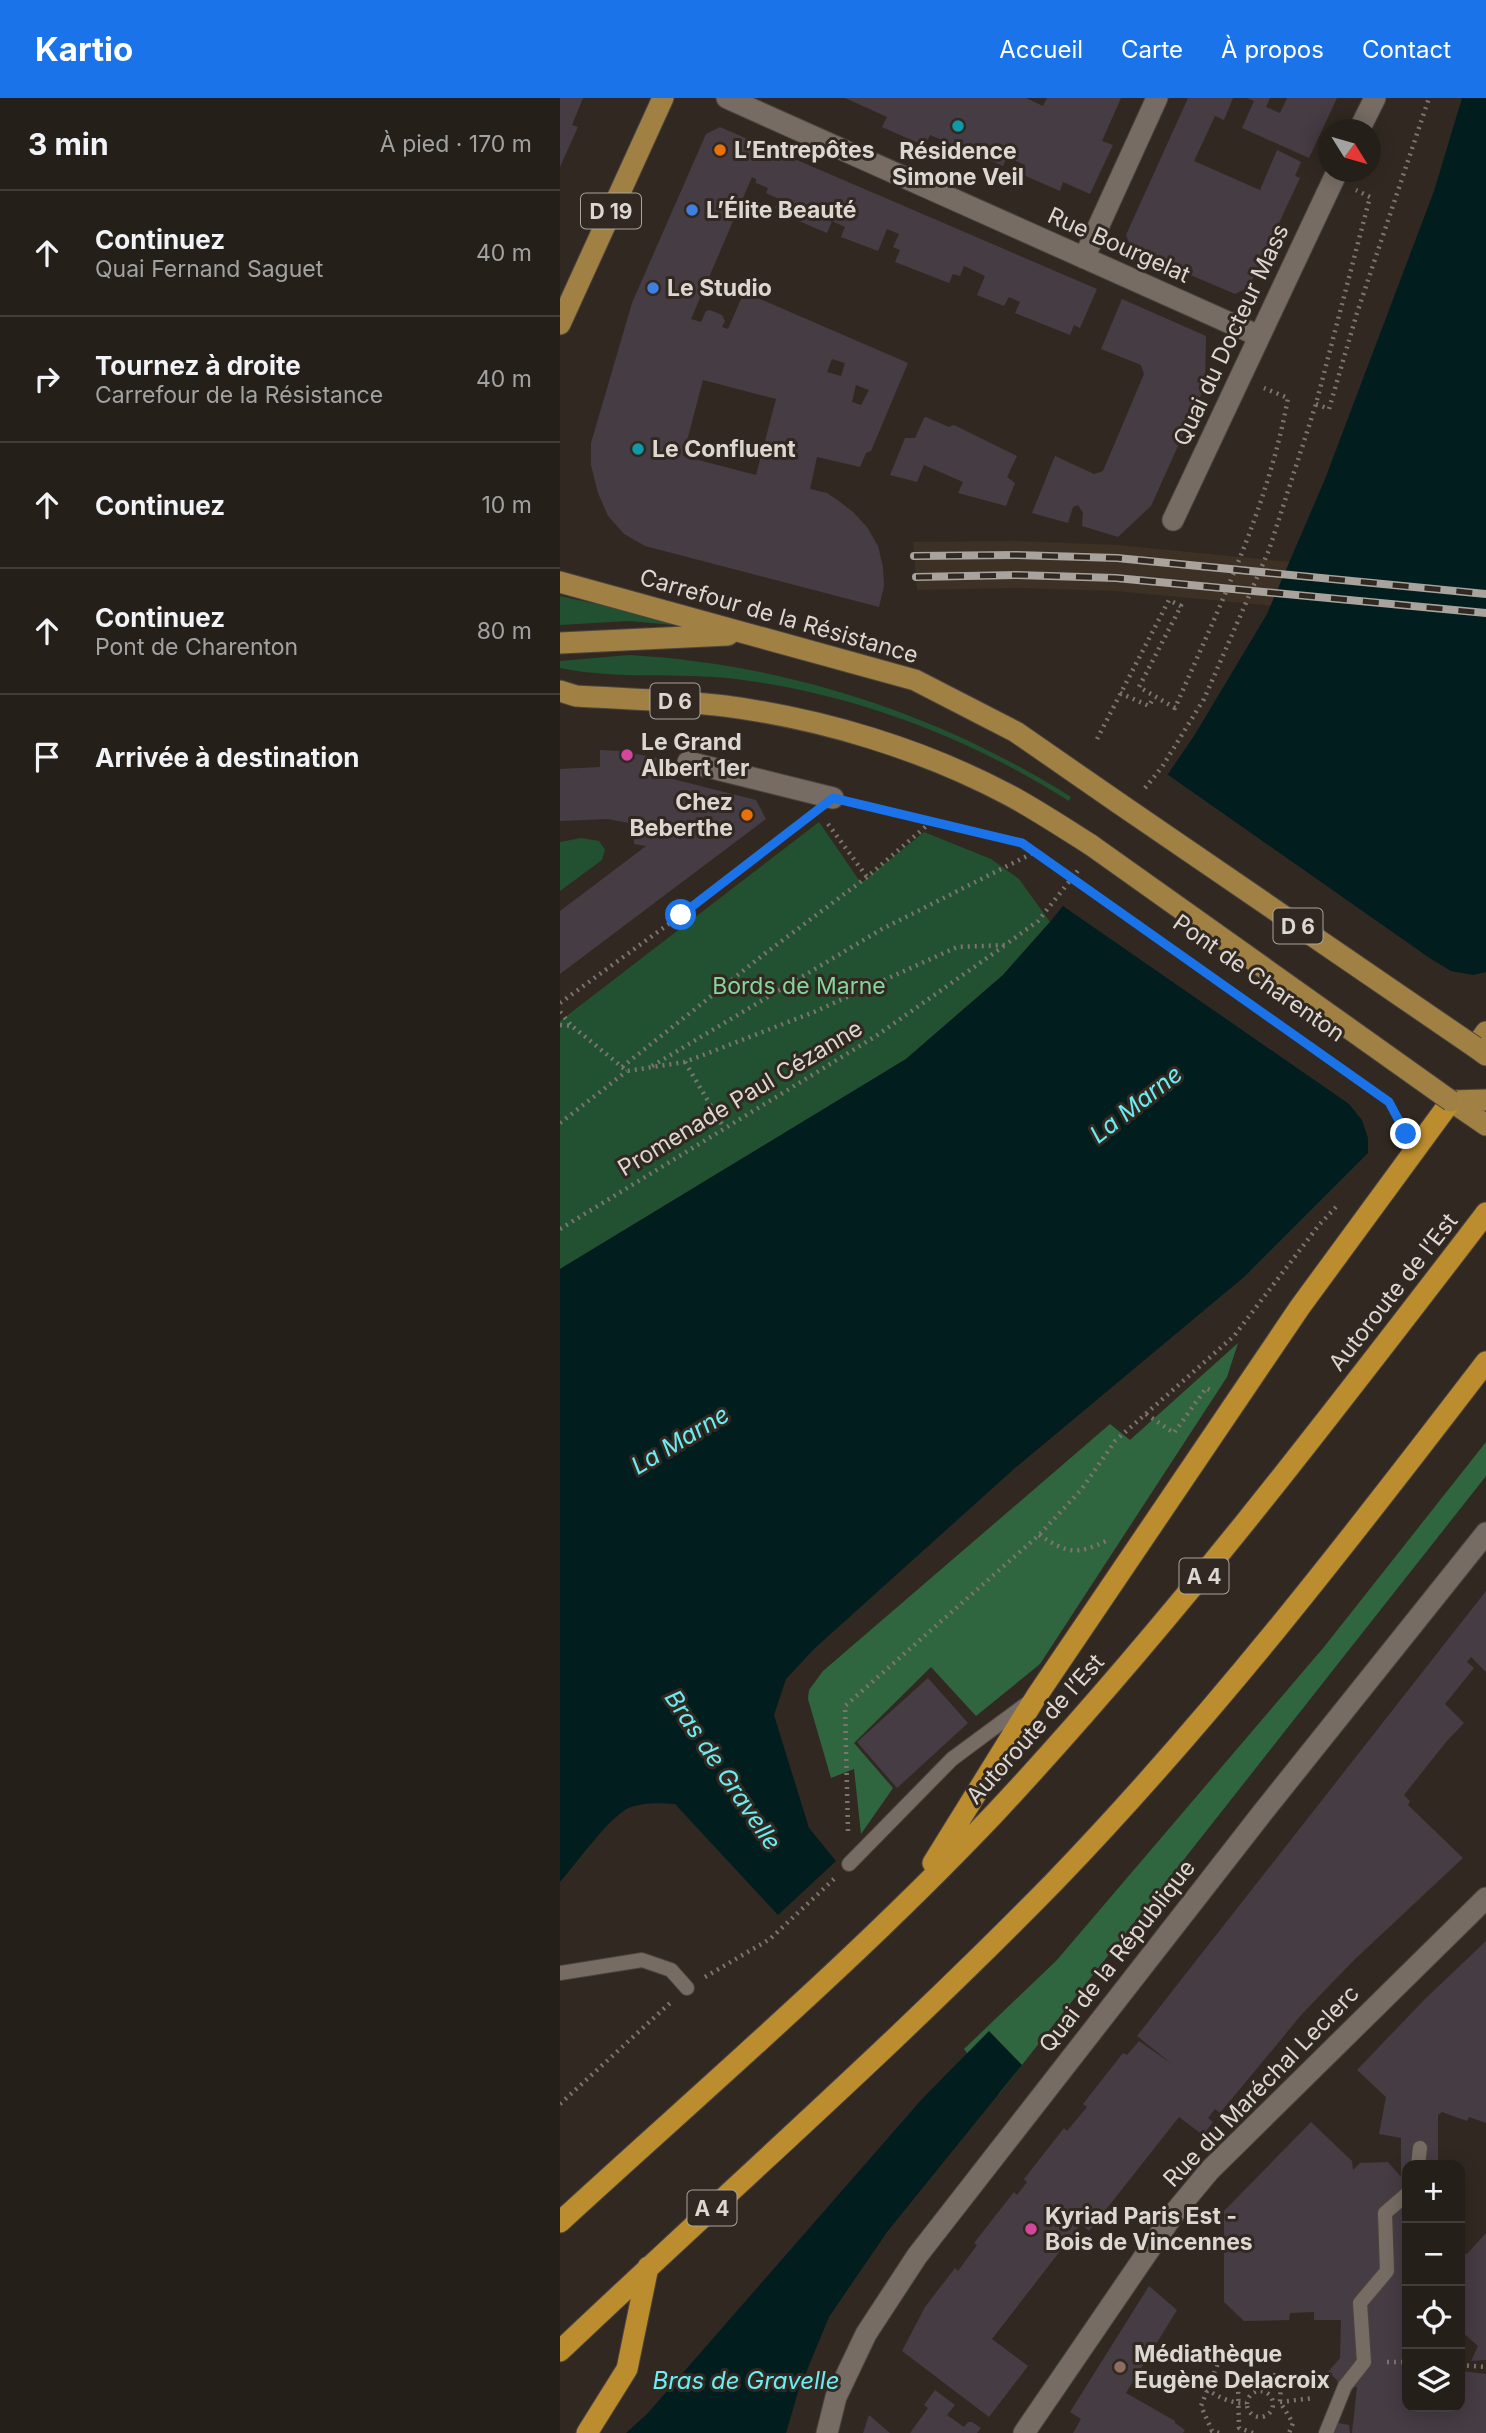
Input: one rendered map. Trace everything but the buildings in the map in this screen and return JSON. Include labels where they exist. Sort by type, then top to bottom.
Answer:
[{"type":"highway","points":[[914,1894],[1036,1697],[1300,1307],[1451,1101]]},
{"type":"highway","name":"Autoroute de l’Est","points":[[560,2222],[802,2000],[914,1894],[995,1812],[1144,1647],[1309,1443],[1486,1213]]},
{"type":"highway","name":"A 4","points":[[560,2351],[865,2067],[1055,1880],[1217,1704],[1363,1523],[1486,1362]]},
{"type":"highway","points":[[587,2433],[627,2369],[648,2267]]},
{"type":"main road","name":"D 19","points":[[560,324],[663,98]]},
{"type":"main road","name":"Carrefour de la Résistance","points":[[560,582],[915,680],[1016,732],[1129,801]]},
{"type":"main road","points":[[560,643],[748,635]]},
{"type":"main road","name":"D 6","points":[[565,696],[726,706],[773,713],[866,736],[961,772],[996,789],[1041,813],[1089,852]]},
{"type":"main road","name":"D 6","points":[[1129,801],[1482,1045]]},
{"type":"main road","name":"Pont de Charenton","points":[[1089,852],[1486,1125]]},
{"type":"main road","points":[[1451,1101],[1486,1100]]},
{"type":"street","name":"Rue Bourgelat","points":[[727,98],[1259,337]]},
{"type":"street","points":[[1084,258],[1157,98]]},
{"type":"street","points":[[1364,119],[1375,98]]},
{"type":"street","name":"Quai du Docteur Mass","points":[[1173,520],[1332,182]]},
{"type":"street","points":[[688,762],[825,804]]},
{"type":"street","name":"Quai de la République","points":[[827,2433],[836,2397],[866,2334],[917,2256],[1263,1812],[1486,1533]]},
{"type":"street","name":"Rue du Maréchal Leclerc","points":[[1024,2433],[1175,2212],[1201,2180],[1486,1898]]},
{"type":"lane","points":[[849,1864],[953,1759],[1036,1697]]},
{"type":"lane","points":[[560,1973],[642,1960],[671,1970],[687,1988]]},
{"type":"lane","points":[[1419,2160],[1420,2148]]},
{"type":"lane","points":[[1326,2433],[1345,2386],[1364,2362],[1360,2303],[1387,2271],[1385,2213],[1402,2198]]},
{"type":"path","points":[[1316,404],[1329,409],[1357,313],[1429,98]]},
{"type":"path","points":[[1129,801],[1162,767],[1203,699],[1269,550],[1316,404],[1370,197],[1346,182]]},
{"type":"path","points":[[1097,739],[1169,600],[1181,606],[1139,687],[1175,708],[1247,545],[1279,444],[1288,398],[1240,377]]},
{"type":"path","points":[[1120,693],[1149,706],[1154,696]]},
{"type":"path","points":[[560,1003],[681,915],[825,804],[932,822]]},
{"type":"path","points":[[825,804],[866,877]]},
{"type":"path","points":[[622,1067],[866,877],[932,822]]},
{"type":"path","name":"Pont de Charenton","points":[[932,822],[1022,843],[1036,852],[1389,1102],[1406,1134]]},
{"type":"path","points":[[650,1067],[882,929],[1036,852]]},
{"type":"path","name":"Promenade Paul Cézanne","points":[[560,1229],[876,1035],[1005,945],[1038,921],[1089,852]]},
{"type":"path","points":[[560,1123],[627,1071],[685,1062],[814,1012],[957,947],[1005,945]]},
{"type":"path","points":[[560,1012],[572,1026],[627,1071]]},
{"type":"path","points":[[560,1025],[572,1026]]},
{"type":"path","points":[[685,1062],[724,1128]]},
{"type":"path","points":[[1400,1138],[1408,1128]]},
{"type":"path","points":[[560,2104],[687,1988],[770,1939],[849,1864],[845,1706],[1039,1535],[1081,1490],[1115,1441],[1234,1336],[1337,1206]]},
{"type":"path","points":[[1146,1414],[1174,1433],[1206,1388],[1213,1391]]},
{"type":"path","points":[[1219,2433],[1212,2431],[1201,2406],[1220,2358]]},
{"type":"path","points":[[1465,2365],[1486,2367]]},
{"type":"path","points":[[1253,2433],[1239,2428],[1238,2384],[1244,2376],[1274,2375],[1281,2384],[1280,2402],[1293,2423],[1289,2433]]},
{"type":"path","points":[[1195,2381],[1238,2403],[1246,2403]]},
{"type":"path","points":[[1257,2391],[1270,2395],[1273,2403],[1268,2415],[1260,2417],[1248,2411],[1246,2403],[1250,2395],[1257,2391]]},
{"type":"path","points":[[1273,2403],[1314,2398]]},
{"type":"shaded area","points":[[1015,541],[1117,545],[1486,581],[1486,626],[1115,591],[1016,588],[917,590],[913,542]]},
{"type":"green space","points":[[560,596],[707,628],[629,621],[560,625]]},
{"type":"green space","points":[[629,655],[746,669],[859,698],[968,741],[1071,797],[1069,801],[1031,778],[951,738],[867,707],[824,695],[736,679],[604,674],[560,668],[560,661]]},
{"type":"green space","name":"Bords de Marne","points":[[819,822],[861,883],[924,832],[991,859],[1019,879],[1050,922],[1003,975],[906,1059],[560,1269],[560,1021]]},
{"type":"green space","points":[[581,838],[599,841],[605,850],[602,860],[560,891],[560,842]]},
{"type":"green space","points":[[1238,1343],[1227,1377],[1040,1664],[976,1716],[931,1667],[854,1743],[893,1788],[861,1834],[854,1769],[831,1778],[808,1699],[809,1690],[823,1671],[1110,1424],[1130,1440]]},
{"type":"green space","points":[[1486,1442],[1486,1476],[999,2094],[964,2049],[1057,1960],[1324,1647]]},
{"type":"water","name":"La Marne","points":[[1462,98],[1486,98],[1486,977],[1369,1152],[1244,1277],[1015,1468],[814,1649],[786,1679],[774,1715],[809,1828],[836,1861],[778,1915],[675,1804],[658,1803],[631,1807],[623,1811],[594,1840],[560,1882],[560,1269],[906,1059],[1003,975],[1050,922],[1168,774],[1194,736],[1267,614],[1325,479],[1434,191]]},
{"type":"water","name":"Bras de Gravelle","points":[[989,2031],[1022,2065],[887,2232],[829,2317],[798,2392],[786,2433],[626,2433],[647,2414],[922,2099]]},
{"type":"pier","points":[[1164,772],[1431,959],[1451,971],[1473,975],[1486,972],[1486,983],[1368,1158],[1368,1138],[1362,1120],[1349,1104],[1060,904]]},
{"type":"railway","points":[[914,556],[1117,558],[1486,594]]},
{"type":"railway","points":[[916,577],[1016,575],[1116,578],[1486,613]]},
{"type":"place","name":"Résidence Simone Veil","points":[[958,126]]},
{"type":"place","name":"L’Entrepôtes","points":[[720,150]]},
{"type":"place","name":"L’Élite Beauté","points":[[692,210]]},
{"type":"place","name":"Le Studio","points":[[653,288]]},
{"type":"place","name":"Le Confluent","points":[[638,449]]},
{"type":"place","name":"Le Grand Albert 1er","points":[[627,755]]},
{"type":"place","name":"Chez Beberthe","points":[[747,815]]},
{"type":"place","name":"Kyriad Paris Est - Bois de Vincennes","points":[[1031,2229]]},
{"type":"place","name":"Médiathèque Eugène Delacroix","points":[[1120,2367]]},
{"type":"route","points":[[681,915],[833,798],[1022,843],[1389,1102],[1406,1134]]}]
